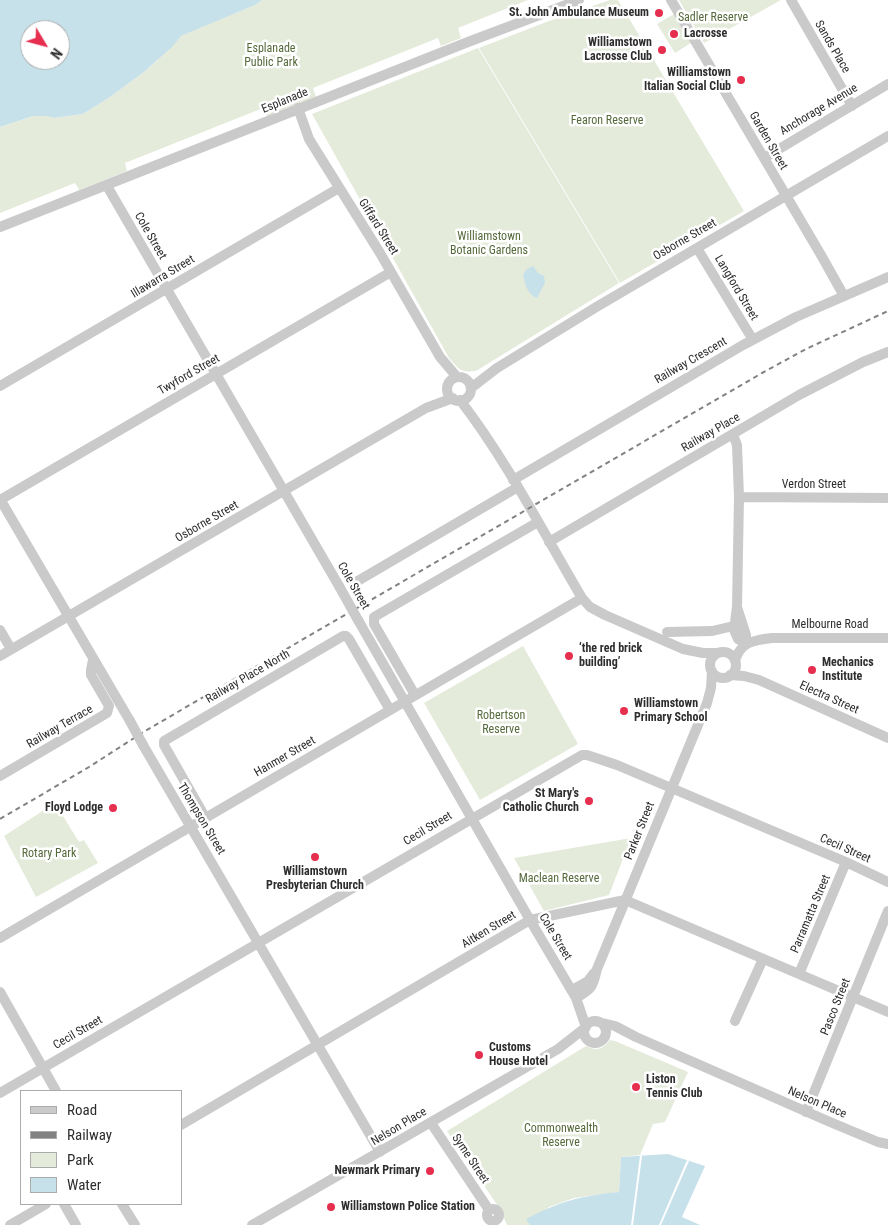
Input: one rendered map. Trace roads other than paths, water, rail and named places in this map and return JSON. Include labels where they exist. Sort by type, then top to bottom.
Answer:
[{"type":"street","name":"Esplanade","points":[[0,227],[298,108],[579,0]]},
{"type":"street","name":"Garden Street","points":[[671,0],[844,296]]},
{"type":"street","name":"Sands Place","points":[[791,0],[852,106]]},
{"type":"street","name":"Anchorage Avenue","points":[[764,158],[888,84]]},
{"type":"street","name":"Giffard Street","points":[[298,108],[306,133],[391,272],[582,598]]},
{"type":"street","name":"Osborne Street","points":[[0,656],[497,368],[598,306],[888,136]]},
{"type":"street","name":"Cole Street","points":[[106,186],[530,920],[575,996],[598,1021]]},
{"type":"street","name":"Illawarra Street","points":[[0,386],[339,188]]},
{"type":"street","name":"Langford Street","points":[[697,248],[753,340]]},
{"type":"street","name":"Twyford Street","points":[[0,500],[391,272]]},
{"type":"street","name":"Railway Crescent","points":[[356,582],[515,483],[753,340],[796,317],[888,277]]},
{"type":"street","name":"Railway Place","points":[[549,542],[799,395],[863,362],[888,352]]},
{"type":"street","points":[[733,435],[737,445],[739,497],[738,625],[734,633],[743,639]]},
{"type":"street","name":"Verdon Street","points":[[739,497],[888,498]]},
{"type":"street","name":"Thompson Street","points":[[0,500],[380,1152]]},
{"type":"street","points":[[415,695],[374,624],[374,618],[538,522]]},
{"type":"street","points":[[582,598],[588,605],[605,615],[683,649],[718,676],[729,676],[735,669],[735,662],[743,639]]},
{"type":"street","name":"Hanmer Street","points":[[0,938],[582,598]]},
{"type":"street","points":[[667,632],[712,631],[738,625]]},
{"type":"street","points":[[0,630],[11,649]]},
{"type":"street","name":"Melbourne Road","points":[[743,639],[753,634],[772,638],[888,638]]},
{"type":"street","name":"Railway Place North","points":[[205,817],[164,745],[164,741],[342,636],[350,639],[390,710]]},
{"type":"street","points":[[712,670],[712,660],[719,653],[743,639]]},
{"type":"street","points":[[683,649],[704,653],[728,653],[735,662]]},
{"type":"street","name":"Railway Terrace","points":[[0,776],[108,712],[109,706],[91,676],[90,670],[93,660]]},
{"type":"street","name":"Electra Street","points":[[735,662],[759,680]]},
{"type":"street","name":"Parker Street","points":[[575,996],[597,969],[707,703],[711,688],[712,670]]},
{"type":"street","name":"Electra Street","points":[[729,676],[744,676],[759,680],[888,738]]},
{"type":"street","name":"Parker Street","points":[[707,703],[720,684],[729,676]]},
{"type":"street","name":"Cecil Street","points":[[0,1093],[582,755],[617,765],[846,862],[888,882]]},
{"type":"street","name":"Parramatta Street","points":[[800,974],[846,862]]},
{"type":"street","points":[[625,900],[888,1012]]},
{"type":"street","name":"Aitken Street","points":[[182,1123],[530,920],[625,900]]},
{"type":"street","name":"Pasco Street","points":[[806,1112],[888,911]]},
{"type":"street","points":[[735,1021],[762,959]]},
{"type":"street","points":[[0,992],[55,1090]]},
{"type":"street","name":"Cole Street","points":[[575,996],[585,1027]]},
{"type":"street","points":[[598,1021],[605,1028],[605,1035],[596,1041],[585,1036],[585,1027],[590,1022],[598,1021]]},
{"type":"street","name":"Nelson Place","points":[[598,1021],[615,1026],[806,1112],[883,1143],[888,1149]]},
{"type":"street","name":"Nelson Place","points":[[252,1225],[558,1049],[585,1027]]},
{"type":"street","name":"Nelson Place","points":[[558,1049],[578,1042],[596,1041],[620,1035],[636,1037]]},
{"type":"street","name":"Syme Street","points":[[431,1123],[490,1210]]},
{"type":"street","points":[[10,1225],[44,1205]]},
{"type":"street","points":[[65,1205],[76,1225]]},
{"type":"street","points":[[123,1205],[135,1225]]},
{"type":"water","points":[[0,0],[262,0],[255,5],[181,36],[172,47],[144,72],[83,114],[54,118],[33,116],[0,127]]},
{"type":"water","points":[[533,266],[538,273],[544,276],[545,283],[537,298],[529,291],[523,275],[527,269]]},
{"type":"water","points":[[668,1154],[705,1166],[682,1217],[700,1225],[530,1225],[526,1219],[571,1200],[619,1192],[621,1157]]},
{"type":"railway","points":[[0,819],[89,767],[145,731],[762,373],[806,349],[888,311]]},
{"type":"place","name":"St. John Ambulance Museum","points":[[659,13]]},
{"type":"place","name":"Lacrosse","points":[[674,34]]},
{"type":"place","name":"Williamstown Lacrosse Club","points":[[662,50]]},
{"type":"place","name":"Williamstown Italian Social Club","points":[[741,80]]},
{"type":"place","name":"‘the red brick building’","points":[[569,656]]},
{"type":"place","name":"Mechanics Institute","points":[[812,670]]},
{"type":"place","name":"Williamstown Primary School","points":[[624,711]]},
{"type":"place","name":"St Mary's Catholic Church","points":[[589,801]]},
{"type":"place","name":"Floyd Lodge","points":[[113,808]]},
{"type":"place","name":"Williamstown Presbyterian Church","points":[[315,857]]},
{"type":"place","name":"Customs House Hotel","points":[[479,1055]]},
{"type":"place","name":"Liston Tennis Club","points":[[636,1087]]},
{"type":"place","name":"Newmark Primary","points":[[430,1171]]},
{"type":"place","name":"Williamstown Police Station","points":[[331,1207]]},
{"type":"park label","name":"Sadler Reserve","points":[[713,18]]},
{"type":"park label","name":"Esplanade Public Park","points":[[271,56]]},
{"type":"park label","name":"Fearon Reserve","points":[[607,121]]},
{"type":"park label","name":"Williamstown Botanic Gardens","points":[[489,244]]},
{"type":"park label","name":"Robertson Reserve","points":[[501,723]]},
{"type":"park label","name":"Rotary Park","points":[[49,854]]},
{"type":"park label","name":"Maclean Reserve","points":[[559,879]]},
{"type":"park label","name":"Commonwealth Reserve","points":[[561,1136]]}]
